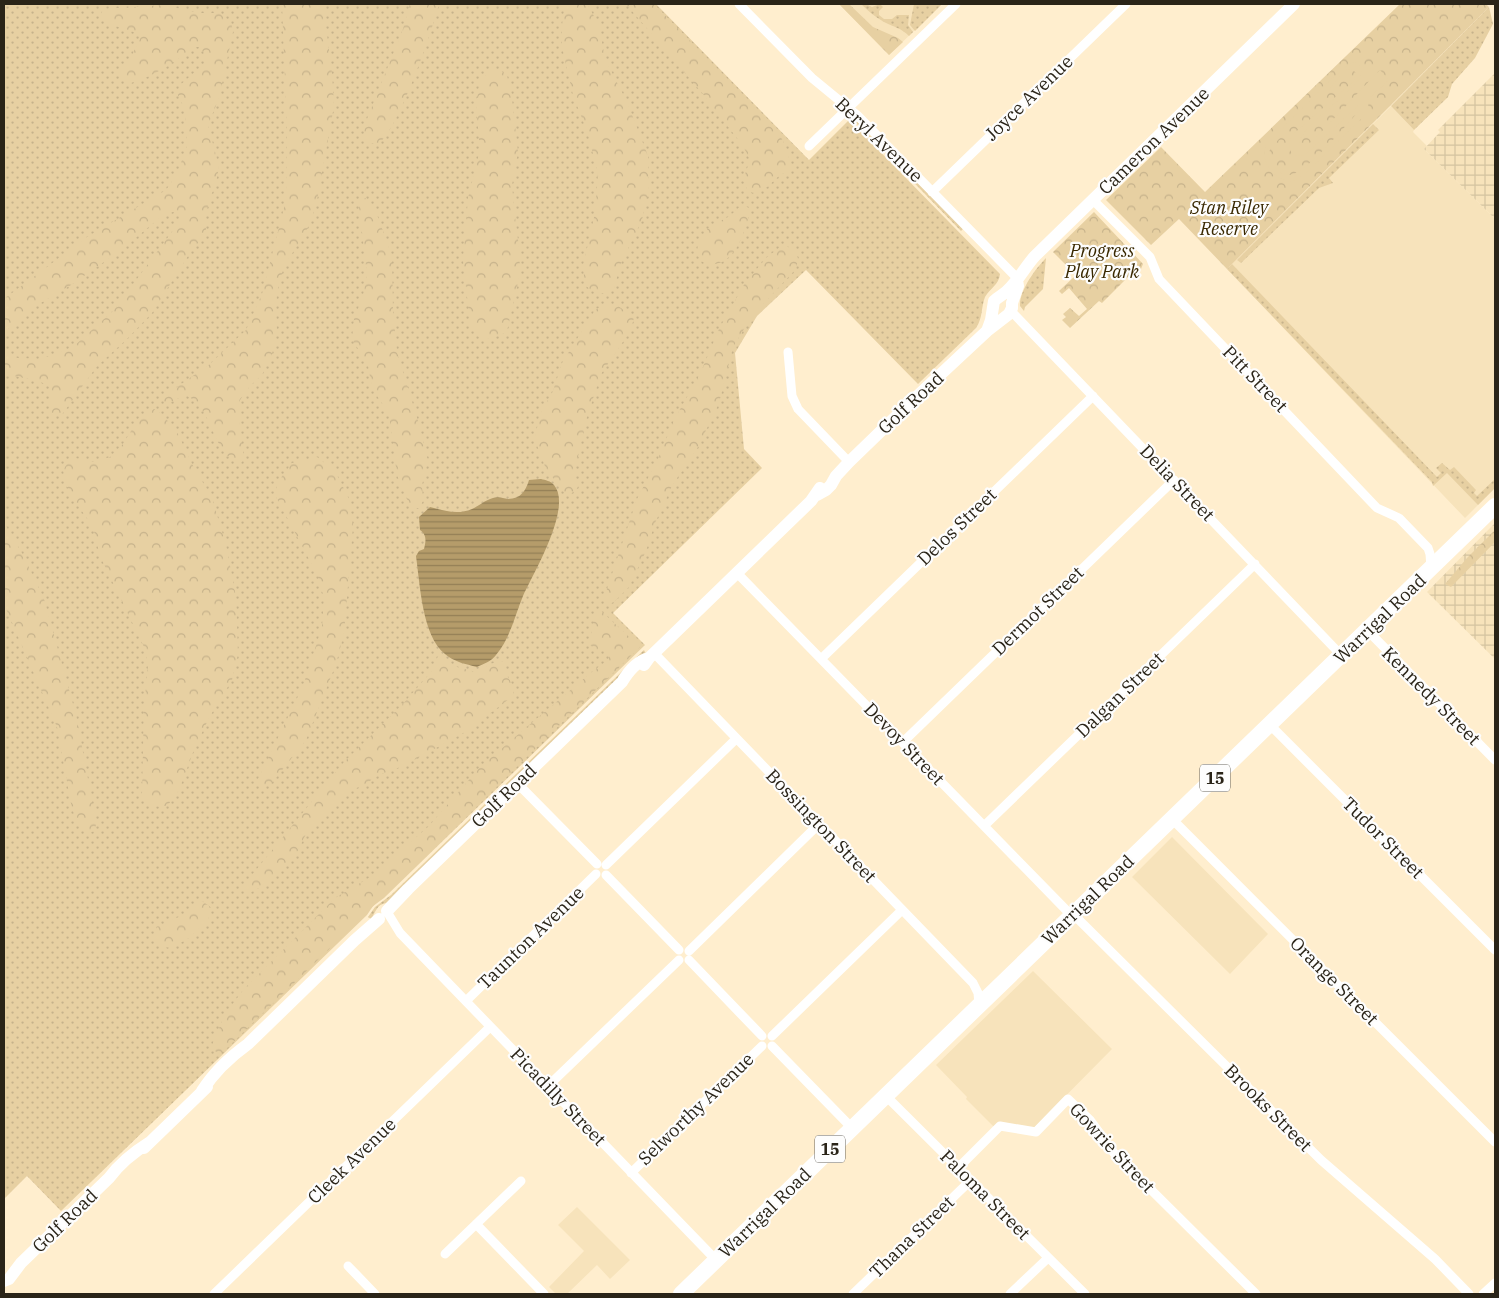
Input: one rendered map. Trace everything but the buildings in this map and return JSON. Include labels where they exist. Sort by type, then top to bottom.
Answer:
[{"type":"highway","name":"Warrigal Road","points":[[681,1294],[1495,506]]},
{"type":"street","name":"Beryl Avenue","points":[[738,4],[801,68],[857,115],[1017,280]]},
{"type":"street","points":[[809,146],[956,4]]},
{"type":"street","name":"Joyce Avenue","points":[[932,192],[1126,4]]},
{"type":"street","name":"Cameron Avenue","points":[[1001,296],[1017,280],[1035,256],[1294,4]]},
{"type":"street","name":"Pitt Street","points":[[1093,200],[1150,256],[1159,279],[1377,508],[1399,518],[1428,548]]},
{"type":"street","name":"Cameron Avenue","points":[[1010,310],[1018,286],[1017,280]]},
{"type":"street","points":[[1001,296],[1007,296],[1010,310],[1000,315],[994,308],[994,301],[1001,296]]},
{"type":"street","name":"Golf Road","points":[[987,331],[992,320],[994,308]]},
{"type":"street","name":"Golf Road","points":[[5,1278],[109,1178],[118,1167],[132,1154],[150,1142],[202,1091],[234,1063],[248,1044],[355,940],[384,917],[408,889],[622,682],[642,660],[651,655],[817,495],[827,481],[836,476],[1010,310]]},
{"type":"street","name":"Delia Street","points":[[1010,310],[1342,656]]},
{"type":"street","points":[[788,352],[792,396],[798,409],[849,462]]},
{"type":"street","name":"Delos Street","points":[[821,659],[1093,396]]},
{"type":"street","name":"Dermot Street","points":[[902,742],[1174,480]]},
{"type":"street","points":[[1428,548],[1450,550]]},
{"type":"street","points":[[1428,548],[1431,568]]},
{"type":"street","name":"Dalgan Street","points":[[984,826],[1255,564]]},
{"type":"street","name":"Devoy Street","points":[[737,573],[1072,915]]},
{"type":"street","name":"Kennedy Street","points":[[1368,631],[1495,760]]},
{"type":"street","name":"Bossington Street","points":[[651,655],[736,738],[973,983],[978,993],[979,1005]]},
{"type":"street","name":"Tudor Street","points":[[1270,725],[1495,950]]},
{"type":"street","points":[[606,875],[596,874],[594,869],[602,865],[736,738]]},
{"type":"street","points":[[517,783],[608,870],[606,875]]},
{"type":"street","name":"Orange Street","points":[[1172,819],[1495,1142]]},
{"type":"street","points":[[548,1086],[819,824]]},
{"type":"street","name":"Taunton Avenue","points":[[466,1001],[596,874]]},
{"type":"street","points":[[606,875],[684,955],[767,1036],[774,1040],[772,1046]]},
{"type":"street","points":[[772,1046],[768,1048],[762,1046],[760,1042],[902,910]]},
{"type":"street","name":"Brooks Street","points":[[1072,915],[1321,1160],[1435,1260],[1469,1294]]},
{"type":"street","name":"Picadilly Street","points":[[384,917],[716,1260]]},
{"type":"street","name":"Cleek Avenue","points":[[214,1294],[490,1027]]},
{"type":"street","name":"Selworthy Avenue","points":[[631,1173],[762,1046]]},
{"type":"street","points":[[772,1046],[852,1128]]},
{"type":"street","name":"Paloma Street","points":[[886,1096],[1085,1294]]},
{"type":"street","name":"Gowrie Street","points":[[958,1168],[1000,1126],[1036,1132],[1068,1099],[1090,1120],[1114,1153],[1256,1294]]},
{"type":"street","name":"Thana Street","points":[[853,1294],[970,1180]]},
{"type":"street","points":[[445,1254],[520,1181]]},
{"type":"street","points":[[476,1224],[544,1294]]},
{"type":"street","points":[[1010,1294],[1048,1258]]},
{"type":"street","points":[[348,1266],[375,1294]]},
{"type":"street","points":[[1483,1294],[1495,1283]]},
{"type":"shaded area","points":[[839,4],[942,4],[889,55]]},
{"type":"shaded area","points":[[1495,73],[1495,219],[1424,149],[1440,132],[1438,130]]},
{"type":"shaded area","points":[[1391,106],[1427,146],[1424,149],[1495,219],[1495,488],[1465,518],[1227,269]]},
{"type":"shaded area","points":[[541,479],[554,485],[559,495],[559,509],[549,540],[523,596],[505,642],[494,657],[477,667],[452,659],[437,646],[431,635],[423,609],[416,556],[419,551],[424,549],[425,538],[420,530],[419,517],[430,507],[462,512],[495,497],[513,499],[520,496],[529,480]]},
{"type":"shaded area","points":[[1495,523],[1495,659],[1427,592]]},
{"type":"shaded area","points":[[1172,837],[1268,934],[1230,974],[1132,877]]},
{"type":"shaded area","points":[[1033,971],[1112,1049],[1034,1128],[995,1128],[936,1065]]},
{"type":"shaded area","points":[[577,1207],[630,1260],[610,1279],[597,1265],[567,1294],[556,1294],[549,1287],[584,1251],[558,1225]]},
{"type":"green space","points":[[4,4],[656,4],[809,160],[849,120],[1000,274],[996,284],[985,297],[980,320],[976,328],[918,384],[806,270],[757,316],[735,353],[744,449],[762,468],[613,613],[645,645],[384,898],[373,906],[367,915],[61,1211],[27,1176],[4,1199]]},
{"type":"green space","points":[[282,4],[323,4],[332,73],[334,106],[316,206],[306,232],[284,266],[277,292],[277,331],[272,354],[262,375],[250,386],[240,400],[239,422],[244,459],[240,464],[230,458],[223,450],[202,409],[194,401],[185,395],[167,404],[164,402],[164,396],[210,364],[246,330],[262,294],[286,200],[287,132]]},
{"type":"green space","points":[[410,4],[439,4],[422,57],[395,120],[378,144],[368,143],[364,136],[365,124],[403,29]]},
{"type":"green space","points":[[565,4],[587,4],[599,25],[605,59],[627,102],[648,156],[649,187],[642,220],[621,263],[614,288],[606,294],[592,291],[585,285],[583,266],[595,213],[598,174],[588,134],[573,95],[562,47],[562,25]]},
{"type":"green space","points":[[626,4],[654,4],[771,123],[788,151],[789,171],[780,175],[767,187],[753,193],[747,189],[743,180],[750,160],[743,146],[703,94]]},
{"type":"green space","points":[[839,4],[849,4],[873,27],[903,42],[889,55]]},
{"type":"green space","points":[[861,4],[872,7],[880,4],[883,7],[879,11],[879,15],[884,19],[892,19],[897,15],[909,15],[908,25],[913,32],[909,36],[900,29],[878,18]]},
{"type":"green space","points":[[914,4],[942,4],[915,31],[910,25]]},
{"type":"green space","name":"Stan Riley Reserve","points":[[1400,4],[1486,4],[1489,7],[1227,269],[1179,219],[1151,245],[1106,200],[1161,147],[1205,192]]},
{"type":"green space","points":[[164,5],[198,13],[219,13],[231,22],[233,32],[219,98],[208,125],[219,167],[215,187],[209,199],[206,230],[152,313],[97,366],[61,416],[55,416],[50,413],[50,387],[39,381],[4,374],[4,354],[18,358],[41,359],[73,347],[114,310],[177,225],[181,216],[179,212],[173,212],[162,216],[121,250],[71,285],[39,304],[4,332],[4,299],[87,237],[166,190],[177,174],[187,146],[185,109],[178,96],[179,86],[204,64],[205,55],[200,47],[192,47],[178,59],[156,73],[131,83],[124,81],[119,74],[129,61],[140,39],[138,34],[108,23],[100,17],[103,9]]},
{"type":"green space","points":[[1489,7],[1493,24],[1475,58],[1452,84],[1448,97],[1414,130],[1391,106]]},
{"type":"green space","points":[[1354,62],[1361,66],[1362,73],[1359,79],[1354,86],[1307,129],[1301,137],[1299,144],[1305,147],[1310,143],[1380,70],[1389,80],[1369,98],[1368,108],[1364,116],[1304,175],[1297,180],[1291,181],[1278,176],[1269,168],[1266,162],[1264,150],[1266,145],[1326,84],[1349,64]],"holes":[[[1352,69],[1356,73],[1354,81],[1292,135],[1289,144],[1291,152],[1296,156],[1305,155],[1361,103],[1361,109],[1306,166],[1289,175],[1280,172],[1269,159],[1271,147],[1346,70]]]},
{"type":"green space","points":[[499,69],[507,76],[511,90],[518,152],[512,185],[520,255],[519,278],[507,331],[501,335],[484,340],[478,336],[470,324],[463,260],[468,198],[480,150],[476,105],[480,80],[491,71]]},
{"type":"green space","points":[[851,116],[857,120],[863,130],[882,145],[963,229],[961,231],[851,118]]},
{"type":"green space","points":[[1373,124],[1379,130],[1329,178],[1333,183],[1319,188],[1241,263],[1237,260]]},
{"type":"green space","points":[[366,198],[376,212],[392,256],[393,311],[397,352],[428,460],[422,485],[423,501],[419,508],[414,508],[409,504],[397,475],[389,414],[372,388],[368,365],[352,339],[354,319],[363,296],[367,274],[359,207],[362,199]]},
{"type":"green space","points":[[743,205],[751,211],[738,246],[727,258],[719,263],[704,263],[699,258],[697,251],[699,242],[706,231],[711,225],[728,217]]},
{"type":"green space","name":"Progress Play Park","points":[[1094,212],[1143,264],[1141,269],[1138,267],[1102,303],[1099,301],[1070,328],[1062,320],[1066,317],[1063,314],[1070,308],[1079,316],[1087,309],[1069,288],[1062,294],[1059,291],[1076,275],[1053,252]]},
{"type":"green space","points":[[784,244],[794,251],[798,258],[796,269],[752,316],[733,347],[719,403],[698,447],[672,486],[655,523],[646,551],[629,587],[614,602],[609,604],[606,602],[606,592],[637,499],[658,459],[674,420],[700,374],[719,329],[745,283],[766,258]]},
{"type":"green space","points":[[1046,258],[1043,289],[1025,307],[1024,311],[1020,306],[1022,294],[1033,274]]},
{"type":"green space","points":[[1232,264],[1437,477],[1441,473],[1436,468],[1442,463],[1450,470],[1454,467],[1476,490],[1474,493],[1477,496],[1495,479],[1495,488],[1478,505],[1447,473],[1433,486],[1432,482],[1227,269]]},
{"type":"green space","points":[[602,306],[618,306],[634,317],[631,330],[601,374],[586,420],[574,475],[578,487],[572,493],[564,492],[546,469],[535,440],[539,416],[553,391],[562,363],[595,310]]},
{"type":"green space","points":[[154,409],[163,415],[178,434],[192,464],[212,498],[226,545],[236,597],[238,654],[232,680],[210,716],[195,747],[179,790],[168,805],[160,807],[150,803],[142,794],[144,706],[148,666],[145,649],[100,556],[93,527],[68,491],[63,470],[69,461],[75,458],[94,462],[110,457],[123,444],[139,418]]},
{"type":"green space","points":[[317,457],[335,471],[349,499],[353,526],[344,633],[336,664],[306,740],[271,784],[261,785],[258,779],[303,686],[322,627],[324,598],[317,574],[276,497],[277,483],[292,463]]},
{"type":"green space","points":[[4,523],[23,555],[44,599],[76,715],[95,818],[95,831],[86,833],[79,825],[72,809],[57,727],[4,604]]},
{"type":"green space","points":[[1495,530],[1495,542],[1451,587],[1445,584],[1467,558]]},
{"type":"green space","points":[[600,610],[640,647],[221,1054],[216,1052],[212,1045],[225,1014],[244,989],[335,898],[372,876],[429,826],[481,766],[608,660],[611,652],[605,648],[596,650],[590,645],[593,620]]},
{"type":"green space","points":[[644,650],[646,654],[386,903],[378,907],[371,919],[368,917],[375,907],[391,895]]},
{"type":"green space","points":[[438,656],[457,667],[476,672],[493,663],[504,661],[507,675],[514,688],[513,696],[467,731],[403,766],[379,775],[362,786],[348,791],[306,834],[297,852],[261,887],[251,892],[245,891],[243,886],[344,762],[401,706],[432,671]]},
{"type":"green space","points":[[202,901],[212,908],[208,920],[189,938],[171,948],[159,946],[154,939],[157,927],[183,915]]}]
